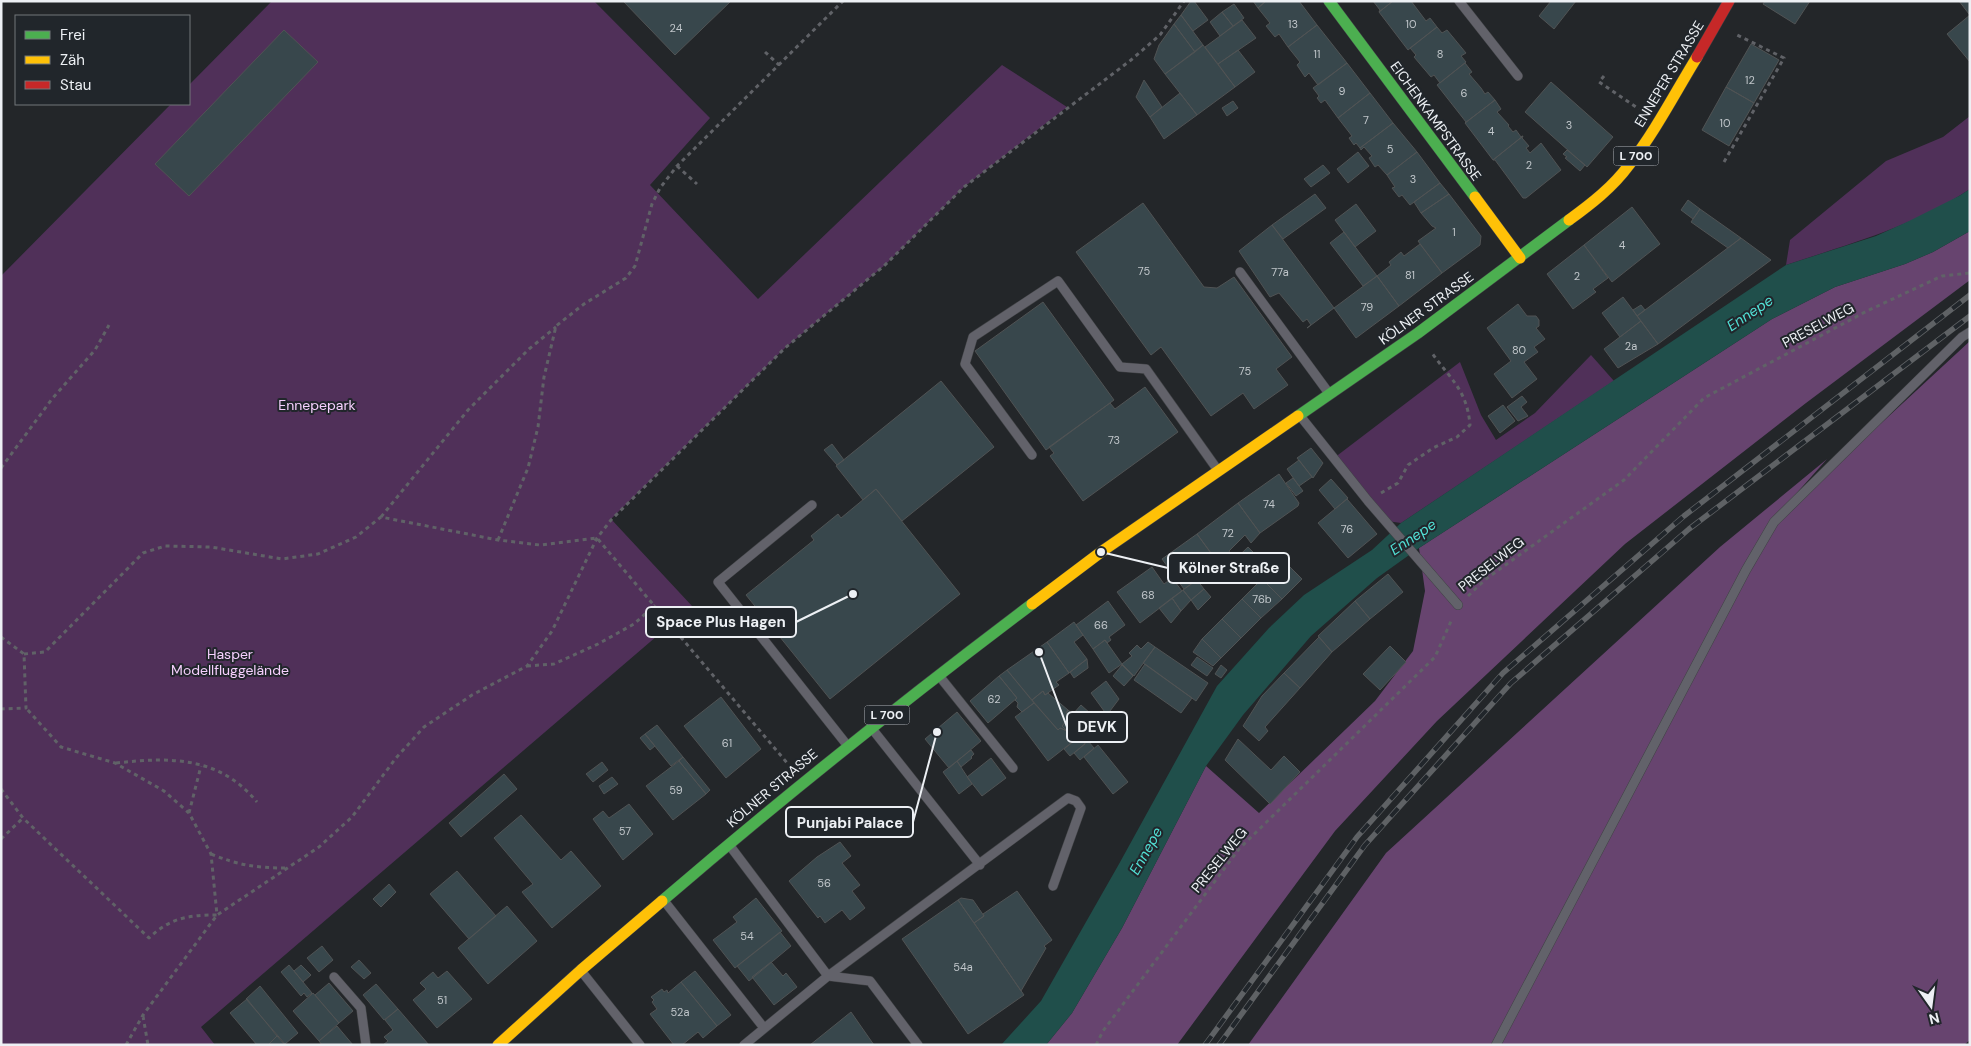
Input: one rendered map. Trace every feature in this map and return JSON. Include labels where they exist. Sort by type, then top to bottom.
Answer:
[{"type":"main road","name":"EICHENKAMPSTRASSE","points":[[1329,1],[1520,258]]},
{"type":"main road","name":"ENNEPER STRASSE","points":[[1520,258],[1594,202],[1629,166],[1659,121],[1730,1]]},
{"type":"main road","name":"KÖLNER STRASSE","points":[[499,1044],[581,970],[728,844],[802,782],[938,674],[1101,552],[1418,333],[1520,258]]},
{"type":"lane","points":[[1459,1],[1518,76]]},
{"type":"lane","points":[[1240,272],[1330,394]]},
{"type":"lane","points":[[1032,455],[965,364],[973,337],[1058,281],[1120,367],[1146,369],[1219,471]]},
{"type":"lane","points":[[1496,1045],[1746,570],[1774,522],[1948,350],[1970,332]]},
{"type":"lane","points":[[1300,415],[1368,501],[1458,605]]},
{"type":"lane","points":[[812,505],[718,582],[848,746]]},
{"type":"lane","points":[[938,674],[1013,768]]},
{"type":"lane","points":[[871,727],[980,865]]},
{"type":"lane","points":[[744,1045],[828,976],[1068,798],[1076,802],[1081,808],[1053,886]]},
{"type":"lane","points":[[728,844],[828,976],[870,981],[918,1045]]},
{"type":"lane","points":[[663,899],[764,1028]]},
{"type":"lane","points":[[581,970],[640,1045]]},
{"type":"lane","points":[[334,977],[361,1008],[366,1045]]},
{"type":"path","points":[[1,637],[24,654],[45,652],[143,553],[165,546],[211,548],[282,559],[318,554],[356,537],[381,517],[468,410],[530,350],[584,304],[626,278],[635,266],[652,204],[660,188],[677,166],[843,1]]},
{"type":"path","points":[[527,666],[552,631],[597,538],[611,520],[785,348],[885,265],[964,187],[1160,36],[1184,1]]},
{"type":"path","points":[[1717,24],[1784,58],[1724,162]]},
{"type":"path","points":[[765,52],[779,65]]},
{"type":"path","points":[[1604,76],[1599,82],[1620,97]]},
{"type":"path","points":[[677,166],[697,184]]},
{"type":"path","name":"PRESELWEG","points":[[1096,1045],[1103,1031],[1239,849],[1435,657],[1458,605],[1486,579],[1624,480],[1704,398],[1868,311],[1942,276],[1970,273]]},
{"type":"path","points":[[1,468],[52,399],[95,350],[109,325]]},
{"type":"path","points":[[498,540],[528,468],[538,427],[544,377],[556,326]]},
{"type":"path","points":[[1368,501],[1398,483],[1408,465],[1433,448],[1457,437],[1470,425],[1469,407],[1462,392],[1418,333]]},
{"type":"path","points":[[381,517],[498,540],[540,545],[597,538]]},
{"type":"path","points":[[597,538],[802,782]]},
{"type":"path","points":[[126,1045],[143,1015],[217,915],[319,847],[352,817],[396,758],[424,728],[472,695],[527,666],[554,664],[598,644],[634,624],[655,605]]},
{"type":"path","points":[[24,654],[26,708],[61,747],[115,763],[164,791],[189,813],[211,854],[217,915]]},
{"type":"path","points":[[1,709],[26,708]]},
{"type":"path","points":[[115,763],[162,759],[180,760],[225,774],[245,787],[257,802]]},
{"type":"path","points":[[189,813],[201,766]]},
{"type":"path","points":[[1,789],[22,818],[148,938],[161,927],[176,919],[195,915],[217,915]]},
{"type":"path","points":[[1,839],[22,818]]},
{"type":"path","points":[[211,854],[243,866],[286,868]]},
{"type":"path","points":[[143,1015],[148,1045]]},
{"type":"green space","name":"Ennepepark","points":[[272,1],[594,1],[710,118],[650,185],[758,299],[1002,65],[1067,107],[964,187],[885,265],[785,348],[611,519],[692,606],[201,1027],[215,1045],[1,1045],[1,276],[170,105],[190,105],[190,84]]},
{"type":"green space","points":[[1970,116],[1970,189],[1927,214],[1904,224],[1786,265],[1790,240],[1886,161],[1943,137]]},
{"type":"green space","points":[[1591,355],[1614,381],[1401,523],[1387,521],[1334,458],[1460,362],[1481,415],[1496,440],[1535,413]]},
{"type":"shaded area","points":[[1970,231],[1970,280],[1806,403],[1625,544],[1437,721],[1335,831],[1177,1045],[1046,1045],[1072,1013],[1122,928],[1206,766],[1259,813],[1375,701],[1413,651],[1425,591],[1419,548],[1772,319],[1835,287],[1905,264],[1933,252]]},
{"type":"shaded area","points":[[1970,341],[1970,1040],[1964,1045],[1498,1045],[1748,571],[1776,524],[1824,476]]},
{"type":"shaded area","points":[[1827,459],[1772,521],[1495,1045],[1248,1045],[1386,853],[1720,547]]},
{"type":"water","name":"Ennepe","points":[[1970,189],[1970,231],[1933,252],[1905,264],[1835,287],[1772,319],[1419,548],[1377,578],[1311,636],[1243,715],[1206,766],[1122,928],[1072,1013],[1046,1045],[1001,1045],[1041,1001],[1217,686],[1269,628],[1304,595],[1372,550],[1401,523],[1786,265],[1876,236]]},
{"type":"building","points":[[623,1],[731,1],[675,55]]},
{"type":"building","points":[[1191,1],[1194,1],[1208,20],[1193,31],[1181,15]]},
{"type":"building","points":[[1253,1],[1266,1],[1258,8]]},
{"type":"building","points":[[1266,1],[1299,1],[1317,25],[1288,47],[1279,34],[1275,37],[1266,26],[1270,23],[1258,8]]},
{"type":"building","points":[[1373,1],[1393,1],[1379,12],[1380,10]]},
{"type":"building","points":[[1393,1],[1411,1],[1426,21],[1430,18],[1437,27],[1408,50],[1379,12]]},
{"type":"building","points":[[1551,1],[1576,1],[1554,29],[1539,16]]},
{"type":"building","points":[[1765,1],[1810,1],[1795,24],[1763,4]]},
{"type":"building","points":[[1959,1],[1970,1],[1969,14]]},
{"type":"building","points":[[1234,4],[1244,18],[1233,26],[1222,12]]},
{"type":"building","points":[[1222,12],[1233,26],[1220,36],[1210,22]]},
{"type":"building","points":[[1181,15],[1203,45],[1195,52],[1174,24]]},
{"type":"building","points":[[1970,15],[1970,62],[1947,34]]},
{"type":"building","points":[[1242,20],[1256,38],[1218,64],[1205,47]]},
{"type":"building","points":[[1174,24],[1195,52],[1165,74],[1154,59],[1159,45]]},
{"type":"building","points":[[1317,25],[1347,63],[1318,85],[1309,73],[1305,77],[1297,65],[1300,62],[1288,47]]},
{"type":"building","points":[[1437,27],[1442,33],[1447,30],[1466,53],[1461,56],[1466,62],[1440,83],[1434,75],[1431,77],[1414,57],[1416,55],[1410,48]]},
{"type":"building","points":[[284,30],[318,62],[189,196],[155,164]]},
{"type":"building","points":[[1751,44],[1779,60],[1754,103],[1726,87]]},
{"type":"building","points":[[1203,45],[1235,87],[1197,115],[1165,74]]},
{"type":"building","points":[[1238,50],[1255,72],[1235,87],[1218,64]]},
{"type":"building","points":[[1347,63],[1370,93],[1338,118],[1325,100],[1321,103],[1317,98],[1319,96],[1313,88]]},
{"type":"building","points":[[1465,63],[1472,72],[1469,74],[1485,94],[1488,92],[1495,100],[1465,123],[1437,85]]},
{"type":"building","points":[[1144,80],[1162,107],[1150,117],[1136,97]]},
{"type":"building","points":[[1551,82],[1613,137],[1587,167],[1525,112]]},
{"type":"building","points":[[1726,87],[1754,103],[1729,146],[1702,130]]},
{"type":"building","points":[[1180,93],[1197,115],[1164,139],[1150,117]]},
{"type":"building","points":[[1370,93],[1393,123],[1360,148],[1356,143],[1354,145],[1349,138],[1352,136],[1338,118]]},
{"type":"building","points":[[1495,100],[1501,109],[1497,112],[1513,132],[1516,130],[1521,137],[1523,136],[1493,160],[1465,123]]},
{"type":"building","points":[[1233,101],[1238,108],[1227,116],[1222,108]]},
{"type":"building","points":[[1393,123],[1417,152],[1387,175],[1378,165],[1375,167],[1369,158],[1372,156],[1364,147],[1361,150],[1360,148]]},
{"type":"building","points":[[1523,136],[1522,138],[1529,146],[1526,148],[1530,153],[1541,143],[1561,170],[1526,198],[1523,198],[1495,160],[1493,160]]},
{"type":"building","points":[[1567,150],[1585,165],[1580,171],[1565,158],[1567,157],[1563,154]]},
{"type":"building","points":[[1358,152],[1369,166],[1348,183],[1337,169]]},
{"type":"building","points":[[1417,152],[1440,183],[1410,205],[1402,195],[1399,197],[1392,188],[1395,187],[1387,175]]},
{"type":"building","points":[[1323,165],[1330,173],[1311,187],[1304,179]]},
{"type":"building","points":[[1440,183],[1449,194],[1421,213],[1414,202]]},
{"type":"building","points":[[1315,194],[1326,208],[1283,239],[1272,225]]},
{"type":"building","points":[[1449,194],[1481,236],[1480,245],[1442,273],[1418,241],[1436,228],[1421,213]]},
{"type":"building","points":[[1688,200],[1700,209],[1693,219],[1681,210]]},
{"type":"building","points":[[1143,203],[1204,287],[1217,288],[1234,277],[1292,357],[1276,369],[1288,385],[1254,409],[1243,393],[1211,416],[1161,347],[1151,355],[1076,252]]},
{"type":"building","points":[[1356,204],[1376,231],[1355,247],[1335,220]]},
{"type":"building","points":[[1632,207],[1660,244],[1612,282],[1584,245]]},
{"type":"building","points":[[1700,209],[1741,238],[1728,248],[1691,222]]},
{"type":"building","points":[[1272,225],[1334,308],[1307,328],[1311,325],[1307,319],[1303,322],[1279,293],[1270,297],[1239,251]]},
{"type":"building","points":[[1344,232],[1377,276],[1363,286],[1330,243]]},
{"type":"building","points":[[1741,238],[1771,260],[1658,344],[1637,316]]},
{"type":"building","points":[[1420,244],[1442,273],[1399,306],[1377,276],[1391,265],[1389,262],[1401,252],[1404,256]]},
{"type":"building","points":[[1584,245],[1608,278],[1593,289],[1596,292],[1573,309],[1547,274]]},
{"type":"building","points":[[1377,276],[1399,306],[1356,338],[1334,308]]},
{"type":"building","points":[[1623,297],[1641,321],[1620,337],[1602,313]]},
{"type":"building","points":[[1043,302],[1114,400],[1046,450],[975,351]]},
{"type":"building","points":[[1518,304],[1527,316],[1536,316],[1539,320],[1539,326],[1536,328],[1545,339],[1534,347],[1538,352],[1524,362],[1537,379],[1512,398],[1494,374],[1511,361],[1487,328]]},
{"type":"building","points":[[1641,305],[1645,310],[1637,316],[1633,310]]},
{"type":"building","points":[[1641,321],[1658,344],[1618,368],[1604,349]]},
{"type":"building","points":[[941,381],[994,447],[902,521],[876,489],[863,500],[836,466]]},
{"type":"building","points":[[1145,387],[1178,432],[1083,501],[1050,456],[1054,453],[1049,447],[1110,403],[1115,409]]},
{"type":"building","points":[[1522,396],[1527,402],[1521,407],[1528,416],[1518,421],[1507,407]]},
{"type":"building","points":[[1503,405],[1515,421],[1500,433],[1488,416]]},
{"type":"building","points":[[832,444],[844,460],[837,465],[824,450]]},
{"type":"building","points":[[1311,448],[1323,463],[1313,478],[1297,458]]},
{"type":"building","points":[[1299,460],[1312,477],[1299,486],[1287,469]]},
{"type":"building","points":[[1279,474],[1299,503],[1298,506],[1260,533],[1238,503]]},
{"type":"building","points":[[1293,478],[1303,491],[1296,496],[1286,483]]},
{"type":"building","points":[[1331,479],[1348,498],[1335,509],[1319,490]]},
{"type":"building","points":[[876,489],[960,594],[830,699],[746,595],[814,540],[811,536],[838,514],[841,518]]},
{"type":"building","points":[[1347,499],[1377,534],[1348,558],[1318,523]]},
{"type":"building","points":[[1238,503],[1260,533],[1251,543],[1245,535],[1229,551],[1231,554],[1219,564],[1197,534]]},
{"type":"building","points":[[1197,534],[1216,560],[1209,566],[1212,569],[1184,589],[1162,559]]},
{"type":"building","points":[[1248,547],[1261,560],[1236,584],[1223,571]]},
{"type":"building","points":[[1282,559],[1302,579],[1282,599],[1262,579]]},
{"type":"building","points":[[1152,567],[1164,584],[1172,578],[1182,591],[1140,623],[1117,592]]},
{"type":"building","points":[[1388,574],[1403,592],[1370,619],[1355,601]]},
{"type":"building","points":[[1262,579],[1282,599],[1261,618],[1242,599]]},
{"type":"building","points":[[1197,580],[1204,589],[1191,600],[1183,590]]},
{"type":"building","points":[[1204,589],[1211,597],[1198,610],[1191,600]]},
{"type":"building","points":[[1183,590],[1191,600],[1181,611],[1172,598]]},
{"type":"building","points":[[1172,598],[1181,611],[1171,623],[1159,608]]},
{"type":"building","points":[[1242,599],[1261,618],[1241,638],[1222,619]]},
{"type":"building","points":[[1108,601],[1125,625],[1109,637],[1111,640],[1107,643],[1105,640],[1093,649],[1076,625]]},
{"type":"building","points":[[1355,601],[1370,619],[1332,652],[1318,636]]},
{"type":"building","points":[[1222,619],[1241,638],[1221,658],[1202,639]]},
{"type":"building","points":[[1074,622],[1083,635],[1074,642],[1087,659],[1069,673],[1047,642]]},
{"type":"building","points":[[1319,637],[1332,652],[1300,688],[1284,673]]},
{"type":"building","points":[[1202,639],[1221,658],[1213,666],[1193,652]]},
{"type":"building","points":[[1105,640],[1122,664],[1109,673],[1093,649]]},
{"type":"building","points":[[1047,642],[1069,673],[1056,682],[1059,685],[1045,695],[1043,691],[1032,700],[1007,670]]},
{"type":"building","points":[[1148,642],[1155,647],[1134,676],[1122,664],[1132,656],[1129,653],[1137,645],[1141,649]]},
{"type":"building","points":[[1390,646],[1406,662],[1380,690],[1363,674]]},
{"type":"building","points":[[1155,647],[1208,683],[1196,701],[1143,663]]},
{"type":"building","points":[[1197,657],[1213,668],[1207,676],[1191,665]]},
{"type":"building","points":[[1087,659],[1088,668],[1074,678],[1070,672]]},
{"type":"building","points":[[1145,664],[1192,698],[1181,713],[1134,680]]},
{"type":"building","points":[[1122,665],[1133,676],[1124,686],[1113,676]]},
{"type":"building","points":[[1221,665],[1227,670],[1221,678],[1215,674]]},
{"type":"building","points":[[1007,670],[1034,703],[1022,712],[1017,707],[1018,703],[1015,700],[1017,698],[999,676]]},
{"type":"building","points":[[1284,673],[1300,688],[1265,727],[1268,731],[1259,741],[1243,726],[1262,696]]},
{"type":"building","points":[[999,676],[1017,698],[988,723],[970,701]]},
{"type":"building","points":[[1106,681],[1119,699],[1107,715],[1091,693]]},
{"type":"building","points":[[1043,691],[1045,695],[1048,693],[1068,710],[1066,713],[1070,717],[1062,726],[1067,731],[1060,728],[1058,730],[1032,700]]},
{"type":"building","points":[[721,697],[761,749],[726,778],[684,726]]},
{"type":"building","points":[[1034,703],[1058,730],[1060,728],[1080,736],[1048,761],[1015,717]]},
{"type":"building","points":[[1081,705],[1101,723],[1089,740],[1067,731],[1062,726],[1070,717],[1066,713],[1068,710],[1073,714]]},
{"type":"building","points":[[957,712],[981,741],[949,768],[925,739]]},
{"type":"building","points":[[657,725],[683,757],[671,766],[645,734]]},
{"type":"building","points":[[645,734],[655,746],[650,750],[640,738]]},
{"type":"building","points":[[1079,737],[1085,744],[1070,756],[1064,749]]},
{"type":"building","points":[[1238,739],[1271,770],[1284,756],[1300,772],[1270,804],[1225,760]]},
{"type":"building","points":[[1088,741],[1094,748],[1080,760],[1074,753]]},
{"type":"building","points":[[1098,745],[1128,782],[1113,794],[1084,757]]},
{"type":"building","points":[[971,750],[974,754],[972,758],[961,767],[957,761]]},
{"type":"building","points":[[683,757],[710,790],[706,794],[679,761]]},
{"type":"building","points":[[991,758],[1006,778],[982,796],[967,777]]},
{"type":"building","points":[[679,761],[706,794],[673,820],[646,786]]},
{"type":"building","points":[[957,761],[972,784],[959,794],[943,772]]},
{"type":"building","points":[[602,762],[608,770],[593,782],[586,774]]},
{"type":"building","points":[[504,774],[517,789],[461,837],[449,823]]},
{"type":"building","points":[[612,777],[618,784],[604,794],[599,786]]},
{"type":"building","points":[[629,804],[653,834],[623,860],[593,819],[603,811],[609,818]]},
{"type":"building","points":[[521,815],[561,860],[571,851],[601,886],[552,928],[522,892],[533,884],[494,838]]},
{"type":"building","points":[[840,842],[851,856],[842,863],[860,885],[852,891],[865,908],[850,920],[842,910],[825,923],[820,916],[818,918],[789,881],[817,857]]},
{"type":"building","points":[[457,871],[496,916],[469,939],[430,894]]},
{"type":"building","points":[[389,884],[396,892],[381,907],[373,899]]},
{"type":"building","points":[[1017,891],[1052,940],[1044,946],[1046,948],[1021,991],[974,923],[984,916],[983,914]]},
{"type":"building","points":[[756,898],[782,931],[735,968],[713,940],[737,922],[733,917]]},
{"type":"building","points":[[961,898],[973,900],[984,916],[974,923],[958,900]]},
{"type":"building","points":[[958,900],[1024,995],[968,1034],[902,939]]},
{"type":"building","points":[[507,906],[537,941],[488,984],[458,948]]},
{"type":"building","points":[[780,932],[791,946],[749,981],[737,966]]},
{"type":"building","points":[[322,946],[333,960],[319,972],[307,958]]},
{"type":"building","points":[[359,960],[371,973],[364,979],[351,967]]},
{"type":"building","points":[[771,962],[783,976],[786,973],[797,987],[774,1005],[752,977]]},
{"type":"building","points":[[289,965],[312,993],[307,997],[304,993],[301,996],[281,972]]},
{"type":"building","points":[[301,965],[311,975],[303,982],[294,971]]},
{"type":"building","points":[[447,971],[472,999],[437,1028],[413,1000],[426,989],[420,983],[433,972],[438,978]]},
{"type":"building","points":[[695,971],[731,1015],[717,1026],[681,982]]},
{"type":"building","points":[[681,982],[717,1026],[703,1038],[698,1032],[682,1045],[674,1045],[650,1014],[657,1009],[651,997],[662,989],[664,992],[667,990],[668,993]]},
{"type":"building","points":[[329,983],[353,1011],[339,1023],[315,995]]},
{"type":"building","points":[[376,984],[398,1009],[384,1020],[363,995]]},
{"type":"building","points":[[260,986],[298,1033],[285,1044],[246,999]]},
{"type":"building","points":[[313,993],[339,1023],[319,1041],[293,1011]]},
{"type":"building","points":[[247,999],[277,1036],[268,1045],[257,1045],[230,1013]]},
{"type":"building","points":[[398,1009],[429,1045],[383,1045],[388,1041],[384,1037],[393,1030],[385,1020]]},
{"type":"building","points":[[851,1012],[874,1045],[810,1045]]},
{"type":"building","points":[[337,1026],[353,1045],[322,1045],[319,1041]]},
{"type":"building","points":[[277,1036],[285,1045],[268,1045]]},
{"type":"railway","points":[[1205,1045],[1357,837],[1503,673],[1684,516],[1970,295]]},
{"type":"railway","points":[[1219,1045],[1365,845],[1511,683],[1689,529],[1970,316]]},
{"type":"traffic: fast","points":[[1329,1],[1475,197]]},
{"type":"traffic: fast","points":[[1298,416],[1418,333],[1569,220]]},
{"type":"traffic: fast","points":[[662,901],[845,750],[1032,604]]},
{"type":"traffic: slow","points":[[1569,220],[1601,195],[1623,173],[1656,126],[1697,57]]},
{"type":"traffic: slow","points":[[1475,197],[1520,258]]},
{"type":"traffic: slow","points":[[1032,604],[1101,552],[1298,416]]},
{"type":"traffic: slow","points":[[498,1045],[581,970],[662,901]]},
{"type":"traffic: jam","points":[[1697,57],[1729,1]]},
{"type":"place","name":"Kölner Straße","points":[[1101,552]]},
{"type":"place","name":"Space Plus Hagen","points":[[853,594]]},
{"type":"place","name":"DEVK","points":[[1039,652]]},
{"type":"place","name":"Punjabi Palace","points":[[937,732]]},
{"type":"park label","name":"Hasper Modellfluggelände","points":[[230,662]]}]
